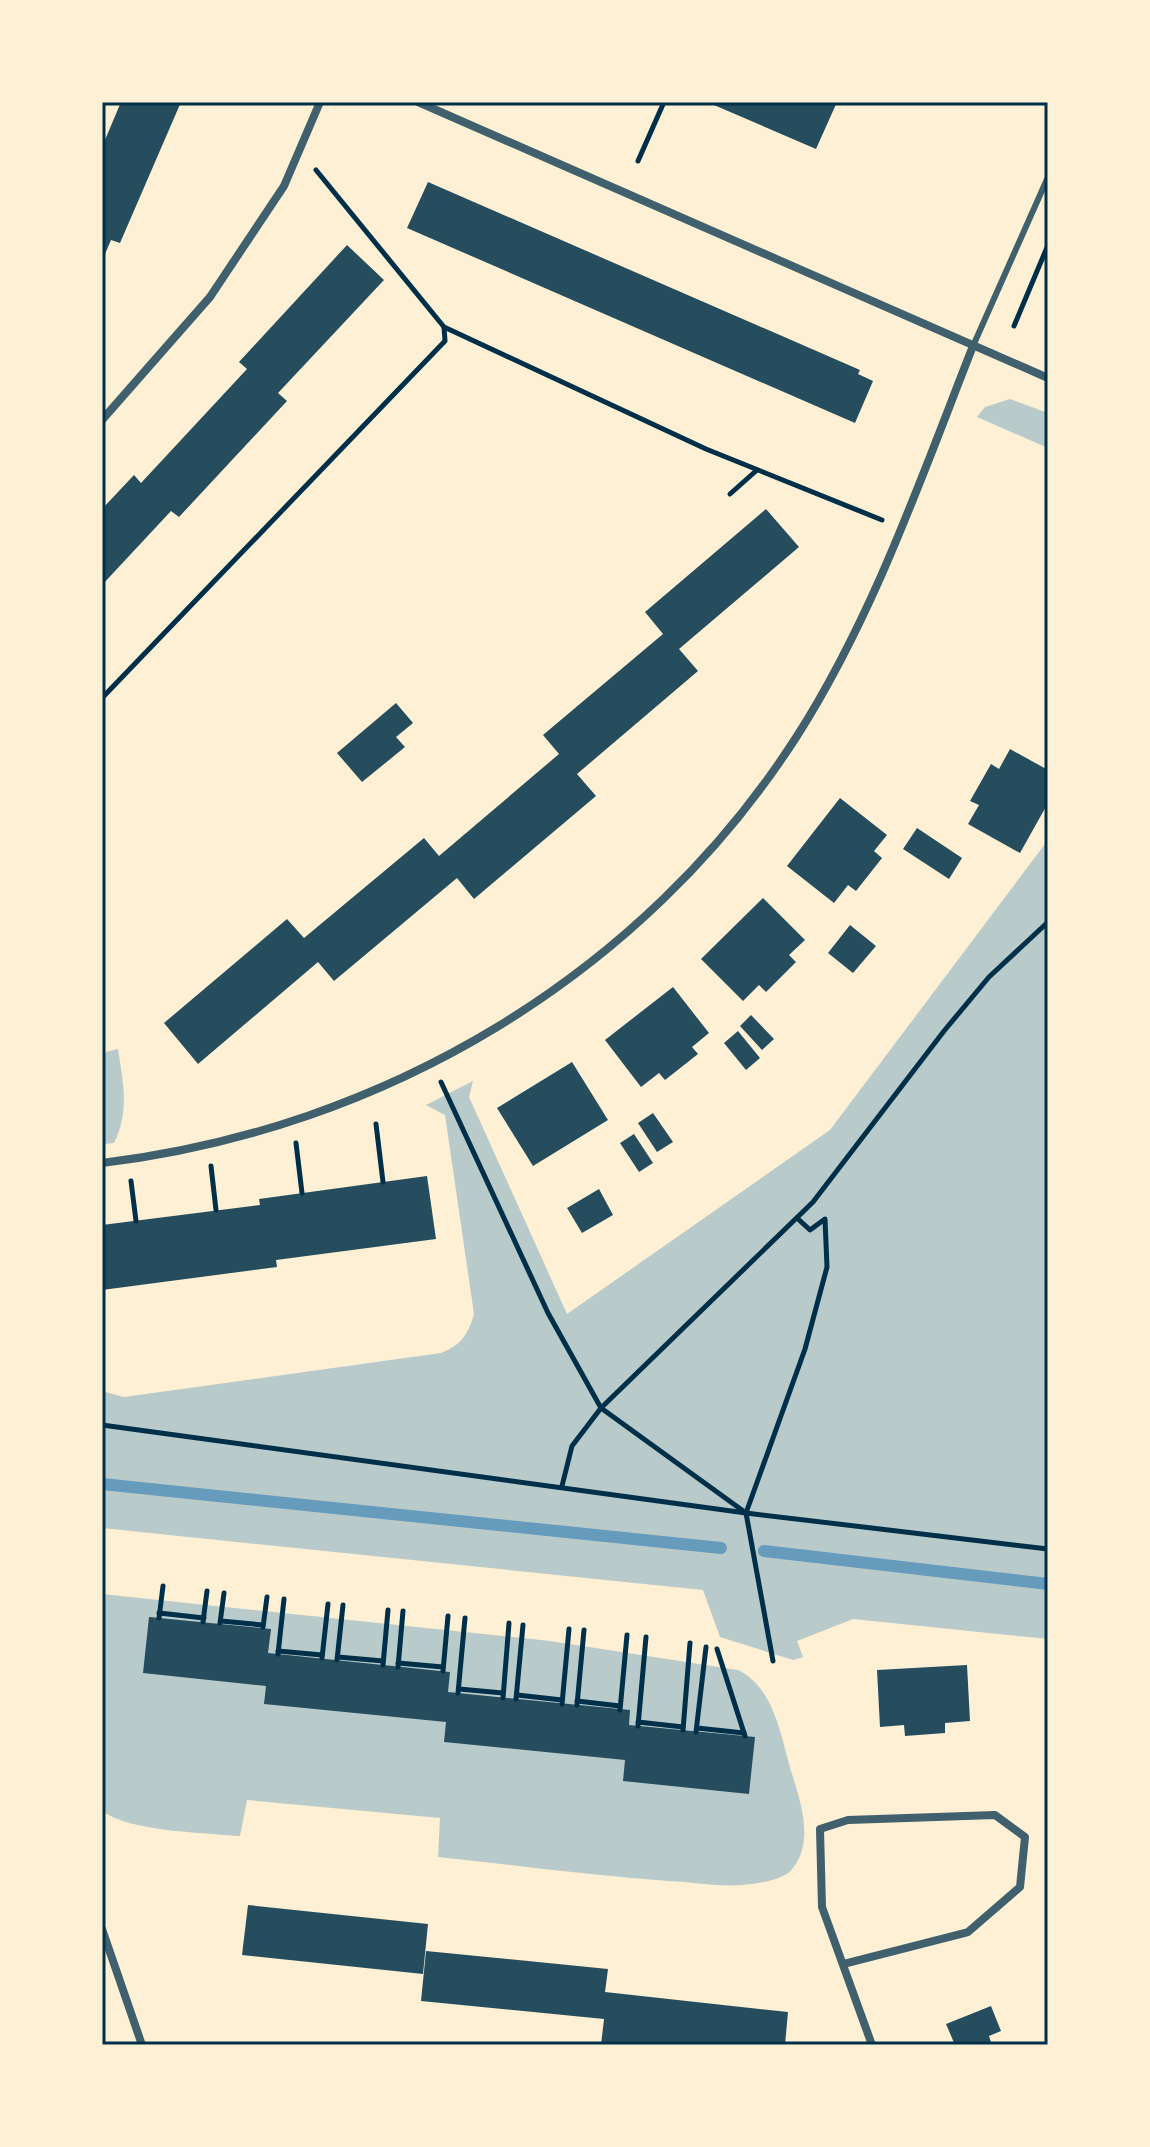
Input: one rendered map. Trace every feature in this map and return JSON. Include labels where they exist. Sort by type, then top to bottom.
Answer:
[{"type":"street","points":[[102,420],[210,297],[284,186],[320,102]]},
{"type":"street","points":[[418,102],[1048,378]]},
{"type":"street","points":[[102,1163],[208,1145],[293,1123],[433,1065],[542,998],[646,916],[715,848],[805,723],[851,640],[901,528],[973,346]]},
{"type":"street","points":[[843,1964],[968,1932],[1020,1887],[1025,1837],[995,1815],[848,1820],[820,1829],[822,1907],[872,2045]]},
{"type":"street","points":[[102,1929],[142,2045]]},
{"type":"lane","points":[[973,346],[1048,177]]},
{"type":"path","points":[[638,161],[664,102]]},
{"type":"path","points":[[311,163],[444,327],[757,470],[901,528]]},
{"type":"path","points":[[1014,326],[1048,245]]},
{"type":"path","points":[[102,698],[445,341],[444,327]]},
{"type":"path","points":[[730,494],[757,470]]},
{"type":"path","points":[[562,1486],[572,1446],[601,1408],[797,1218],[854,1153],[971,999],[1048,922]]},
{"type":"path","points":[[433,1065],[548,1313],[601,1408],[746,1513]]},
{"type":"path","points":[[293,1123],[302,1193]]},
{"type":"path","points":[[376,1124],[383,1182]]},
{"type":"path","points":[[208,1145],[216,1210]]},
{"type":"path","points":[[128,1160],[136,1221]]},
{"type":"path","points":[[773,1661],[746,1513],[805,1349],[827,1267],[825,1219],[810,1230],[797,1218]]},
{"type":"path","points":[[102,1425],[746,1513],[1048,1549]]},
{"type":"path","points":[[163,1586],[159,1616],[203,1620],[207,1591]]},
{"type":"path","points":[[224,1593],[220,1622],[263,1626],[267,1597]]},
{"type":"path","points":[[284,1599],[278,1652],[322,1657],[328,1604]]},
{"type":"path","points":[[343,1605],[338,1658],[383,1663],[388,1610]]},
{"type":"path","points":[[403,1611],[398,1665],[443,1669],[448,1616]]},
{"type":"path","points":[[465,1618],[458,1691],[503,1696],[509,1623]]},
{"type":"path","points":[[523,1625],[516,1697],[562,1702],[569,1629]]},
{"type":"path","points":[[584,1630],[577,1703],[620,1708],[627,1635]]},
{"type":"path","points":[[646,1637],[638,1724],[683,1728],[690,1643]]},
{"type":"path","points":[[706,1647],[697,1730],[744,1734],[717,1649]]},
{"type":"shaded area","points":[[1010,399],[1048,413],[1048,448],[977,417],[985,407]]},
{"type":"shaded area","points":[[1048,840],[1048,1639],[853,1619],[797,1641],[803,1657],[793,1660],[720,1637],[703,1590],[102,1528],[102,1391],[124,1397],[441,1353],[463,1338],[474,1314],[445,1115],[426,1105],[473,1081],[469,1097],[567,1314],[830,1130]]},
{"type":"shaded area","points":[[118,1049],[124,1097],[122,1120],[114,1143],[102,1144],[102,1053]]},
{"type":"shaded area","points":[[102,1594],[550,1641],[738,1670],[760,1689],[780,1730],[804,1822],[803,1846],[799,1857],[789,1872],[777,1878],[748,1884],[715,1885],[438,1857],[440,1818],[247,1800],[240,1836],[236,1836],[166,1830],[115,1818],[102,1811]]},
{"type":"building","points":[[121,102],[181,102],[120,243],[111,240],[102,261],[102,147]]},
{"type":"building","points":[[707,102],[837,102],[816,149]]},
{"type":"building","points":[[428,182],[860,370],[858,374],[873,381],[855,423],[407,228]]},
{"type":"building","points":[[347,245],[384,280],[278,393],[287,401],[179,517],[171,511],[102,585],[102,509],[134,475],[141,483],[247,369],[239,362]]},
{"type":"building","points":[[766,509],[799,547],[679,649],[698,671],[577,774],[596,796],[474,899],[457,878],[334,981],[318,962],[198,1064],[164,1023],[287,919],[304,938],[424,838],[439,856],[559,754],[543,735],[663,634],[645,612]]},
{"type":"building","points":[[396,703],[413,723],[396,737],[405,747],[362,782],[337,753]]},
{"type":"building","points":[[1010,749],[1048,770],[1048,803],[1020,853],[968,824],[979,805],[970,801],[991,764],[999,769]]},
{"type":"building","points":[[840,798],[887,835],[874,851],[882,858],[856,891],[848,885],[834,903],[787,866]]},
{"type":"building","points":[[917,828],[962,858],[949,879],[903,849]]},
{"type":"building","points":[[763,898],[805,940],[789,955],[796,962],[766,992],[759,985],[743,1001],[701,959]]},
{"type":"building","points":[[850,925],[876,946],[853,973],[828,953]]},
{"type":"building","points":[[673,987],[709,1033],[692,1047],[698,1054],[665,1080],[659,1073],[641,1087],[605,1040]]},
{"type":"building","points":[[751,1015],[774,1039],[762,1050],[740,1026]]},
{"type":"building","points":[[738,1031],[760,1058],[746,1070],[724,1043]]},
{"type":"building","points":[[572,1062],[608,1120],[533,1166],[497,1108]]},
{"type":"building","points":[[653,1113],[673,1142],[657,1152],[638,1123]]},
{"type":"building","points":[[634,1134],[653,1163],[639,1172],[620,1143]]},
{"type":"building","points":[[427,1176],[436,1239],[276,1260],[277,1267],[102,1290],[102,1225],[260,1205],[259,1199]]},
{"type":"building","points":[[599,1189],[613,1215],[582,1233],[567,1208]]},
{"type":"building","points":[[149,1617],[271,1629],[268,1653],[450,1672],[448,1692],[630,1710],[629,1725],[755,1737],[749,1794],[623,1781],[625,1760],[444,1742],[446,1722],[264,1704],[266,1686],[143,1673]]},
{"type":"building","points":[[967,1665],[970,1721],[945,1723],[945,1733],[905,1736],[904,1725],[880,1727],[877,1670]]},
{"type":"building","points":[[248,1905],[428,1924],[423,1974],[242,1955]]},
{"type":"building","points":[[426,1951],[608,1969],[605,1992],[788,2012],[785,2045],[601,2045],[604,2019],[421,2001]]},
{"type":"building","points":[[991,2006],[1001,2031],[989,2036],[992,2045],[955,2045],[946,2024]]},
{"type":"waterway","points":[[102,1484],[721,1548]]},
{"type":"waterway","points":[[764,1551],[1048,1584]]}]
